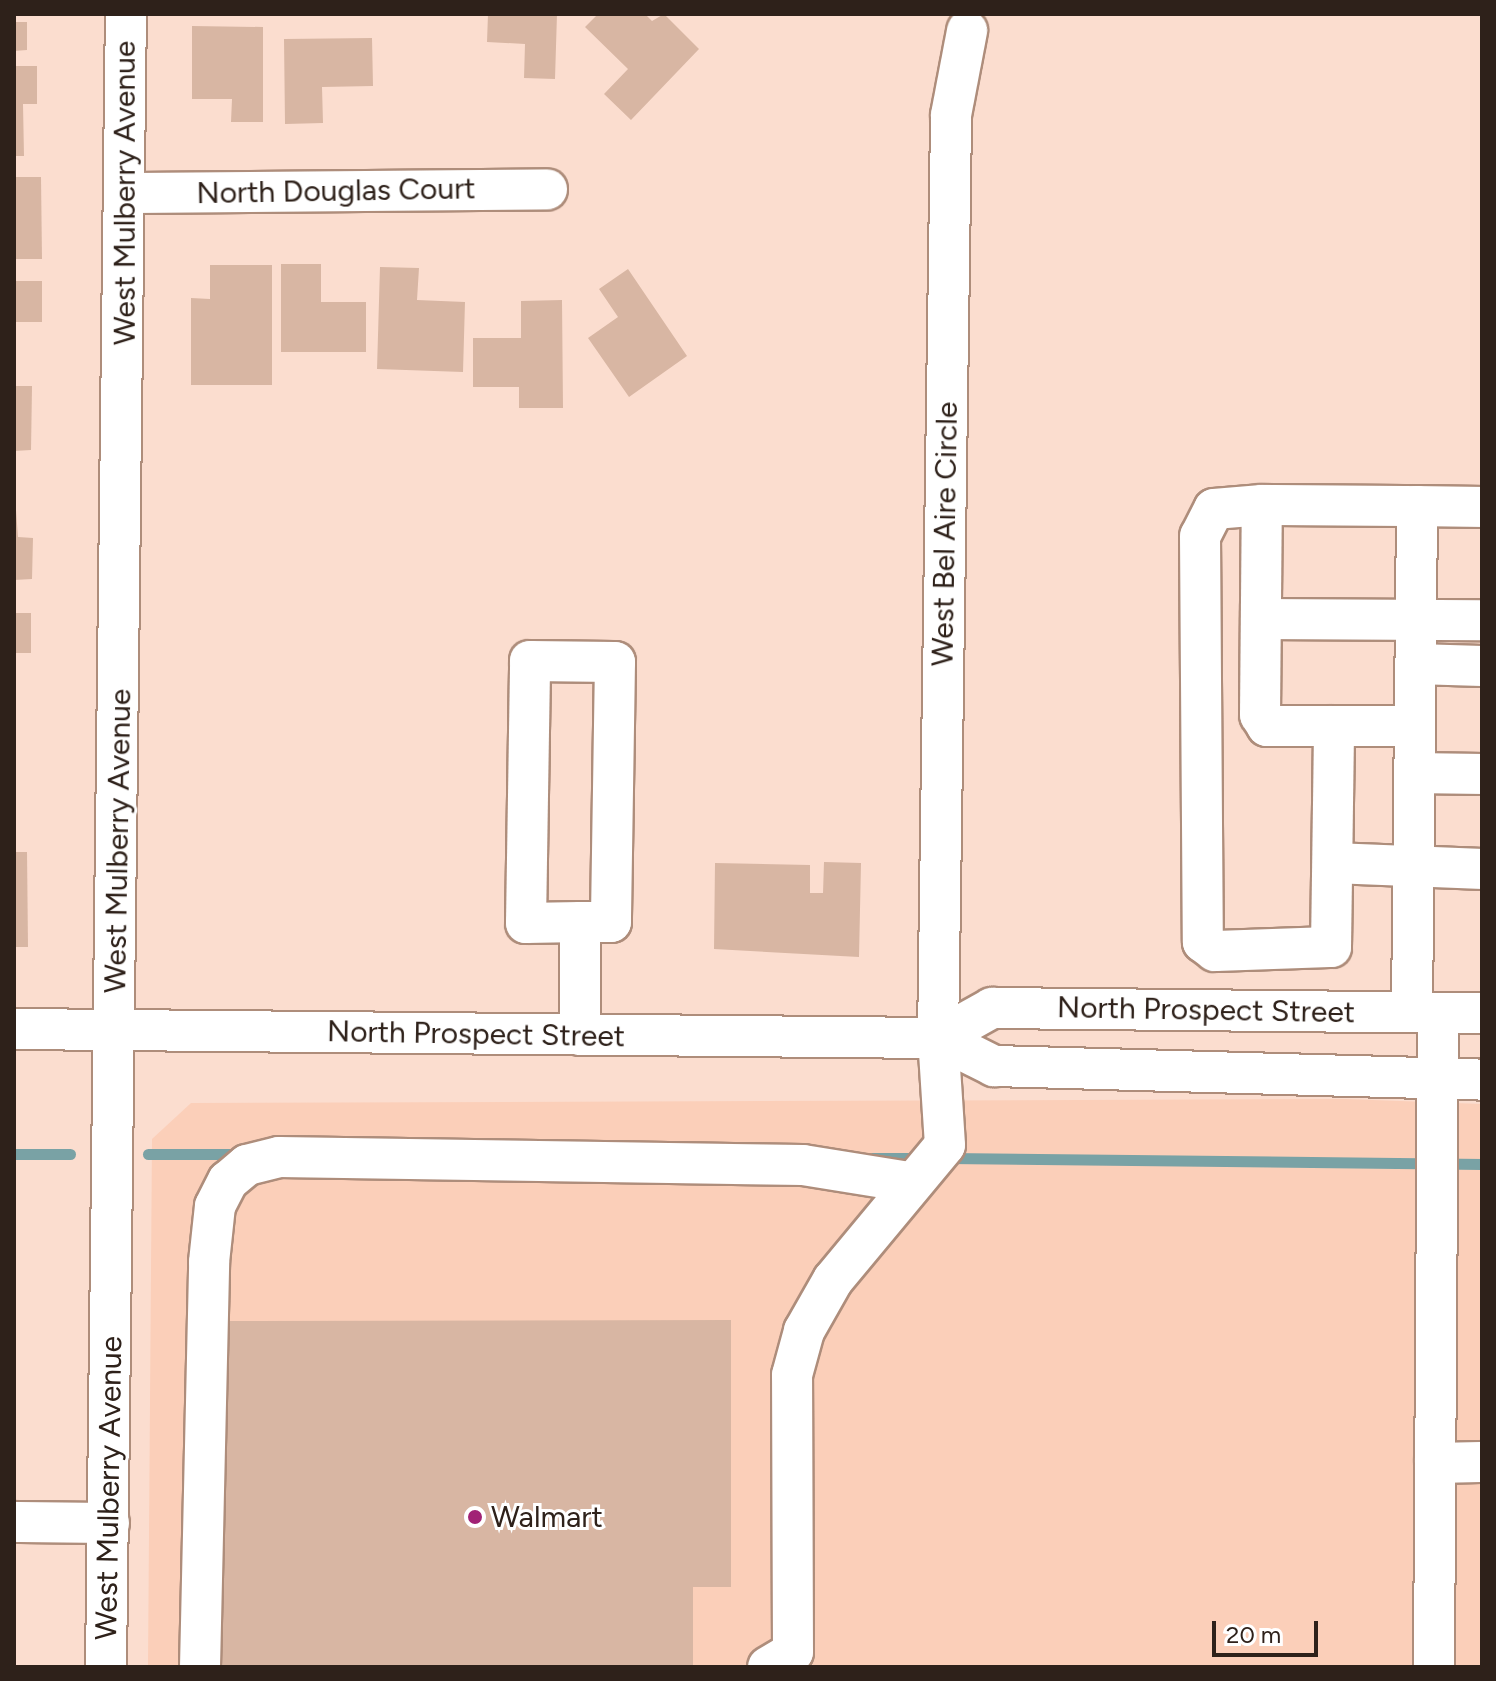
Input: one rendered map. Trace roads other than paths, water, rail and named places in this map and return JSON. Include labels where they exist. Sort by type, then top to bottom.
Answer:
[{"type":"street","name":"West Mulberry Avenue","points":[[106,1667],[126,14]]},
{"type":"street","name":"West Bel Aire Circle","points":[[768,1667],[793,1652],[792,1375],[804,1331],[909,1182],[945,1145],[938,1038],[951,115],[967,31]]},
{"type":"street","name":"North Douglas Court","points":[[126,193],[547,189]]},
{"type":"street","points":[[1262,505],[1260,715],[1267,726],[1334,726],[1482,666]]},
{"type":"street","points":[[1334,726],[1331,947],[1215,951],[1203,942],[1200,536],[1214,509],[1262,505],[1482,507]]},
{"type":"street","points":[[1417,506],[1414,864],[1425,1012],[1438,1080],[1434,1667]]},
{"type":"street","points":[[1261,619],[1482,620]]},
{"type":"street","points":[[530,661],[615,662],[611,922],[580,922],[526,923],[530,661]]},
{"type":"street","points":[[1415,694],[1482,693]]},
{"type":"street","points":[[1415,773],[1482,774]]},
{"type":"street","points":[[1334,863],[1482,869]]},
{"type":"street","points":[[580,922],[580,1035]]},
{"type":"street","name":"North Prospect Street","points":[[938,1038],[992,1008],[1482,1013]]},
{"type":"street","name":"North Prospect Street","points":[[14,1029],[938,1038],[994,1066],[1482,1080]]},
{"type":"street","points":[[200,1667],[209,1262],[215,1206],[247,1165],[279,1157],[803,1165],[909,1182]]},
{"type":"street","points":[[1435,1463],[1482,1462]]},
{"type":"street","points":[[14,1522],[109,1523]]},
{"type":"waterway","points":[[14,1154],[70,1154]]},
{"type":"waterway","points":[[148,1154],[243,1154]]},
{"type":"waterway","points":[[872,1158],[923,1158]]},
{"type":"waterway","points":[[948,1158],[1482,1164]]},
{"type":"place","name":"Walmart","points":[[475,1517]]}]
